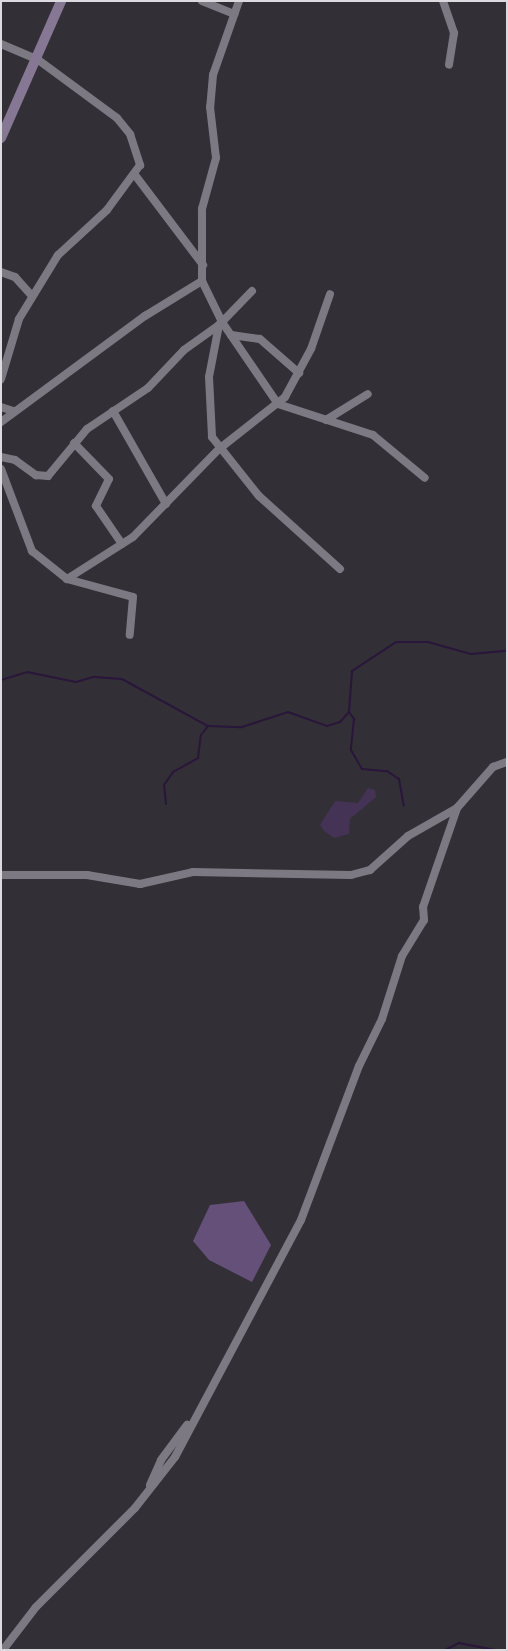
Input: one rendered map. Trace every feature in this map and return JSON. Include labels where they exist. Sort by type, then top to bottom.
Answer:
[{"type":"street","points":[[1,138],[4,124],[37,59],[61,1]]},
{"type":"street","points":[[202,1],[234,14]]},
{"type":"street","points":[[238,1],[213,75],[210,107],[216,158],[202,209],[202,280],[221,323],[231,334],[278,404],[373,435],[425,478]]},
{"type":"street","points":[[443,1],[454,33],[449,65]]},
{"type":"street","points":[[1,44],[37,59],[117,118],[136,148],[140,165],[136,175],[96,222],[64,246],[19,319],[1,379]]},
{"type":"street","points":[[136,175],[203,265]]},
{"type":"street","points":[[1,272],[15,277],[32,296]]},
{"type":"street","points":[[1,422],[13,411],[144,316],[202,280]]},
{"type":"street","points":[[1,457],[43,478],[74,443],[113,411],[148,388],[184,350],[221,323],[252,291]]},
{"type":"street","points":[[67,579],[122,544],[166,504],[219,449],[278,404],[299,373],[330,294]]},
{"type":"street","points":[[221,323],[209,404],[212,437],[219,449],[259,496],[340,569]]},
{"type":"street","points":[[231,334],[260,339],[299,373]]},
{"type":"street","points":[[326,420],[368,394]]},
{"type":"street","points":[[1,407],[13,411]]},
{"type":"street","points":[[113,411],[139,464],[166,504]]},
{"type":"street","points":[[74,443],[109,479],[96,506],[122,544]]},
{"type":"street","points":[[1,469],[32,551],[67,579],[133,597],[130,635]]},
{"type":"street","points":[[1,875],[86,875],[140,884],[193,872],[351,875],[370,870],[408,836],[457,808],[493,767],[507,762]]},
{"type":"street","points":[[3,1650],[36,1607],[143,1498],[172,1462],[194,1418],[268,1288],[301,1220],[359,1066],[382,1019],[402,956],[424,920],[425,898],[457,808]]},
{"type":"shaded area","points":[[368,788],[375,790],[376,797],[350,819],[349,834],[334,838],[324,831],[320,825],[335,801],[358,803]]},
{"type":"shaded area","points":[[244,1201],[271,1245],[252,1282],[209,1260],[193,1241],[210,1205]]},
{"type":"waterway","points":[[1,680],[27,672],[76,682],[94,677],[122,679],[208,726],[242,727],[288,712],[327,726],[340,722],[349,712],[352,671],[396,642],[428,642],[471,654],[507,651]]},
{"type":"waterway","points":[[349,712],[354,719],[351,750],[362,769],[387,771],[399,779],[404,806]]},
{"type":"waterway","points":[[166,804],[164,785],[173,772],[198,758],[201,735],[208,726]]},
{"type":"waterway","points":[[445,1650],[459,1643],[495,1650]]}]
